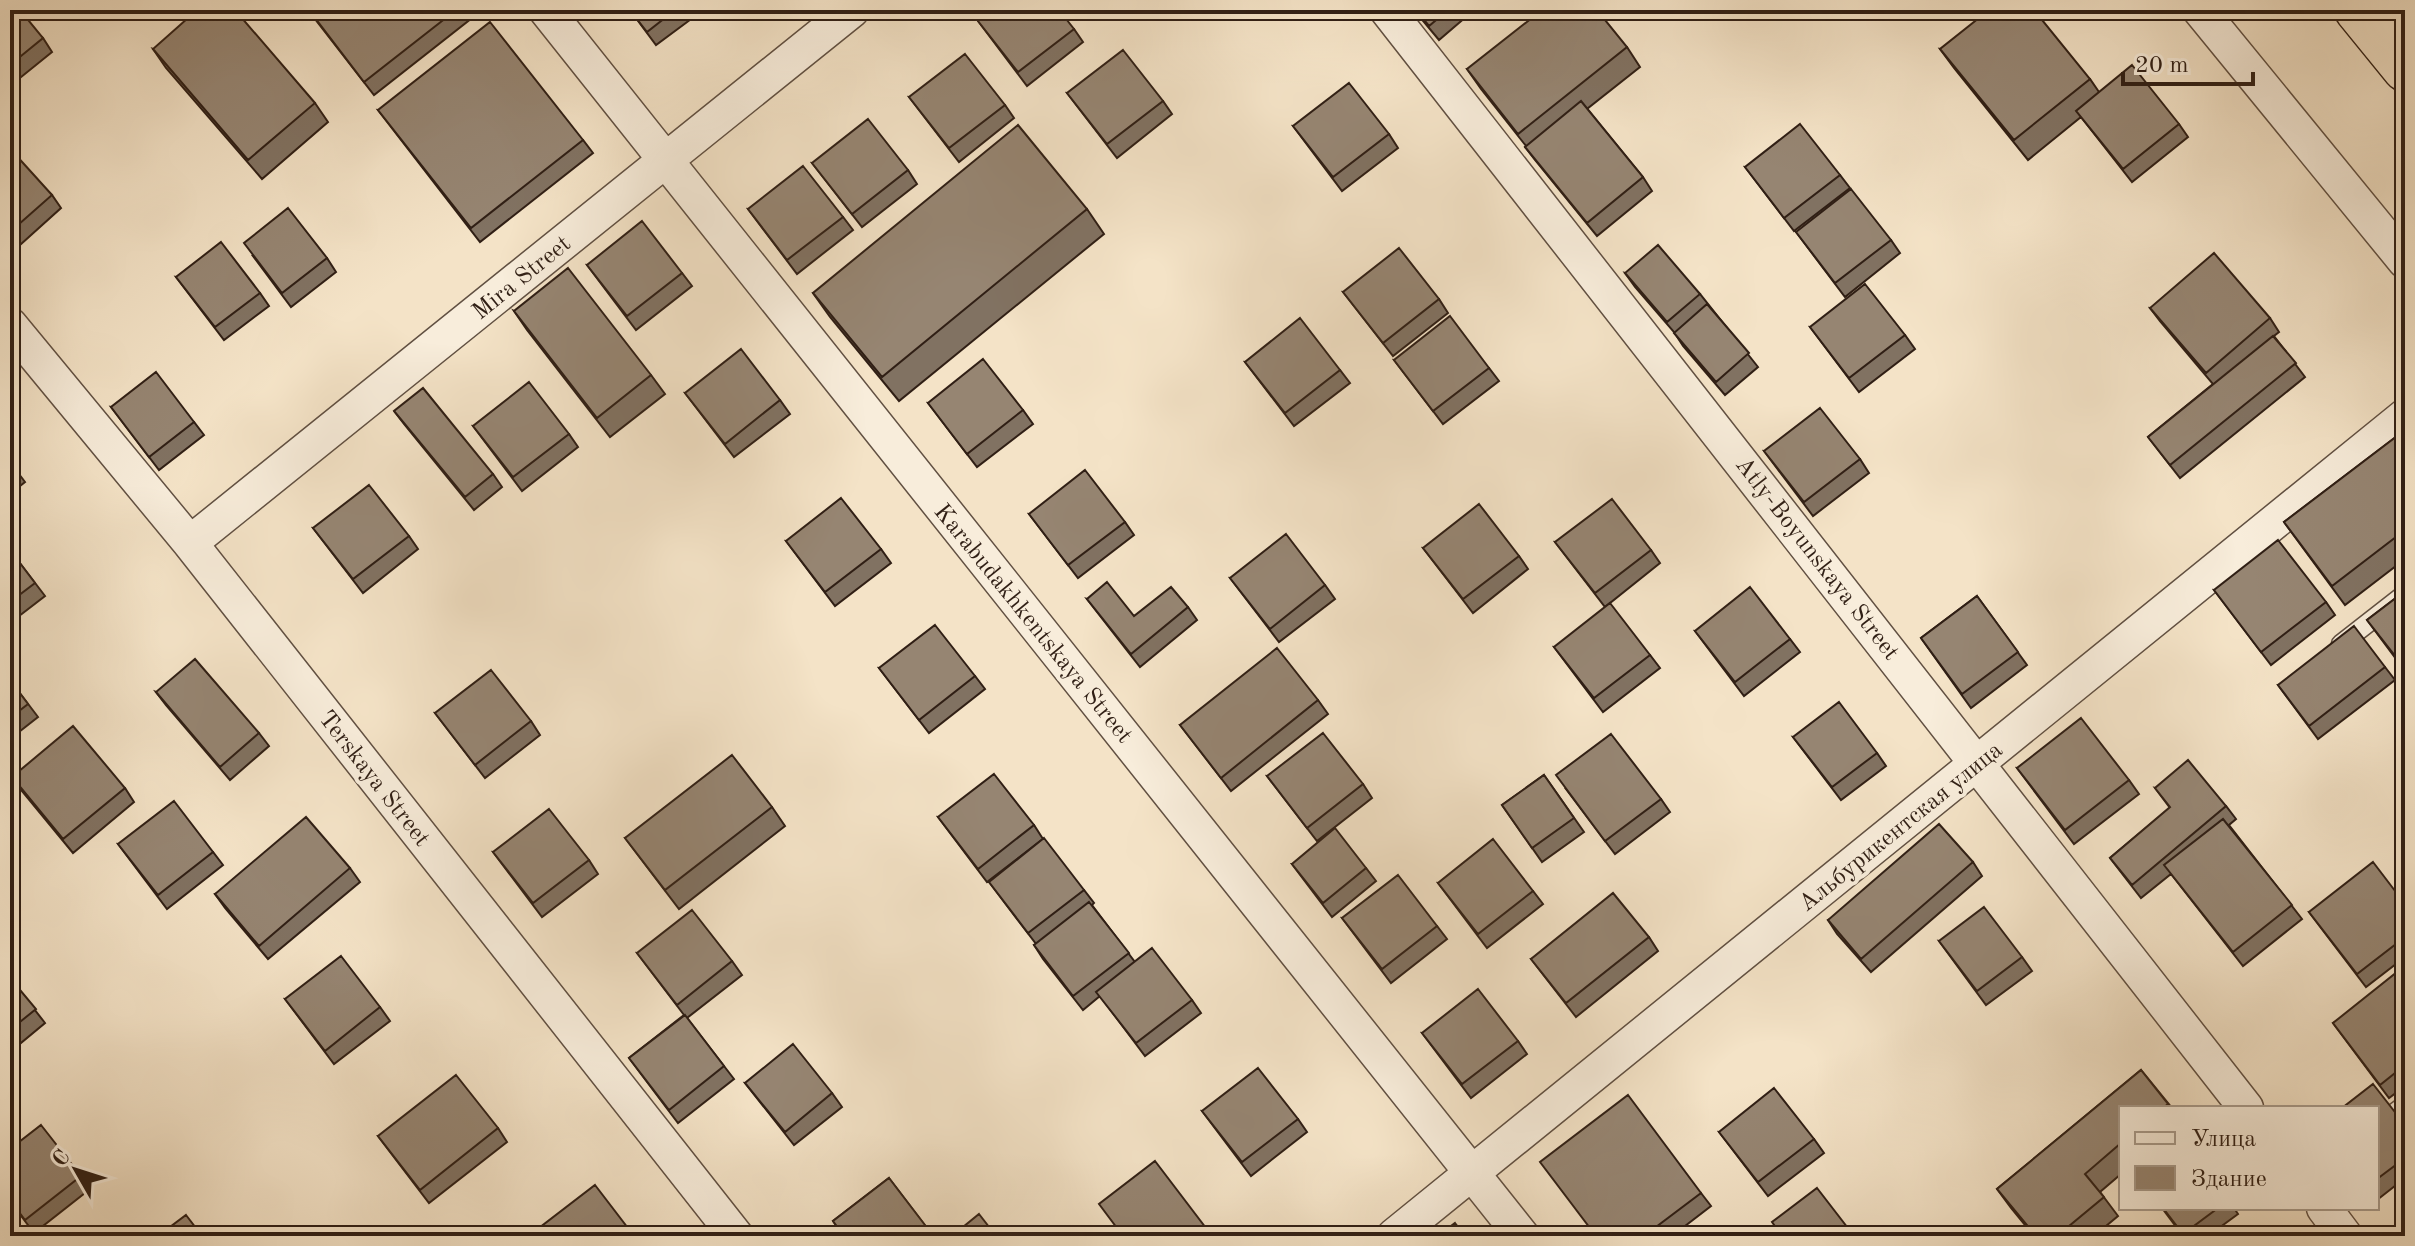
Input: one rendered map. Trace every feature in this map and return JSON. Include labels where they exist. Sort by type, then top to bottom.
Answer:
[{"type":"highway","points":[[2357,10],[2405,69]]},
{"type":"street","name":"Karabudakhkentskaya Street","points":[[546,10],[1522,1236]]},
{"type":"street","name":"Mira Street","points":[[190,543],[852,10]]},
{"type":"street","name":"Atly-Boyunskaya Street","points":[[1387,10],[2244,1106]]},
{"type":"street","points":[[2200,10],[2405,261]]},
{"type":"street","name":"Terskaya Street","points":[[10,325],[190,543],[736,1236]]},
{"type":"street","name":"Альбурикентская улица","points":[[1394,1236],[2405,416]]},
{"type":"street","points":[[2379,1134],[2405,1115]]},
{"type":"street","points":[[2326,1210],[2345,1236]]},
{"type":"lane","points":[[2330,652],[2405,594]]},
{"type":"building","points":[[10,10],[20,10],[43,38],[10,65]]},
{"type":"building","points":[[197,10],[235,10],[315,103],[248,160],[153,49]]},
{"type":"building","points":[[309,10],[456,10],[364,82]]},
{"type":"building","points":[[630,10],[675,10],[647,32]]},
{"type":"building","points":[[992,10],[1059,10],[1074,29],[1018,72],[978,21]]},
{"type":"building","points":[[1416,10],[1448,10],[1429,26]]},
{"type":"building","points":[[1542,10],[1597,10],[1627,47],[1518,134],[1467,69]]},
{"type":"building","points":[[1989,10],[2034,10],[2090,79],[2014,140],[1940,49]]},
{"type":"building","points":[[490,22],[583,140],[471,228],[378,110]]},
{"type":"building","points":[[1123,50],[1163,101],[1107,144],[1067,93]]},
{"type":"building","points":[[965,54],[1005,105],[949,148],[909,97]]},
{"type":"building","points":[[2132,65],[2179,124],[2123,169],[2076,111]]},
{"type":"building","points":[[1349,83],[1389,134],[1333,177],[1293,126]]},
{"type":"building","points":[[1581,101],[1643,177],[1587,223],[1525,147]]},
{"type":"building","points":[[868,119],[908,170],[852,214],[812,163]]},
{"type":"building","points":[[1800,124],[1840,175],[1784,218],[1745,167]]},
{"type":"building","points":[[1018,125],[1087,209],[882,377],[813,293]]},
{"type":"building","points":[[14,153],[52,195],[10,232],[10,157]]},
{"type":"building","points":[[803,166],[843,217],[787,260],[748,209]]},
{"type":"building","points":[[1851,189],[1891,240],[1835,283],[1796,232]]},
{"type":"building","points":[[288,208],[327,258],[282,293],[244,243]]},
{"type":"building","points":[[642,221],[682,273],[627,316],[587,265]]},
{"type":"building","points":[[221,242],[260,293],[215,327],[176,277]]},
{"type":"building","points":[[1658,245],[1700,294],[1667,322],[1625,273]]},
{"type":"building","points":[[1399,248],[1439,299],[1383,343],[1343,292]]},
{"type":"building","points":[[2214,253],[2270,318],[2206,373],[2150,308]]},
{"type":"building","points":[[568,268],[651,375],[597,418],[514,311]]},
{"type":"building","points":[[1865,284],[1905,335],[1849,378],[1810,327]]},
{"type":"building","points":[[1707,304],[1749,353],[1716,382],[1674,333]]},
{"type":"building","points":[[1450,316],[1489,368],[1433,411],[1394,360]]},
{"type":"building","points":[[1300,318],[1340,370],[1285,413],[1245,362]]},
{"type":"building","points":[[2273,336],[2296,363],[2170,465],[2148,437]]},
{"type":"building","points":[[741,349],[780,400],[725,444],[685,393]]},
{"type":"building","points":[[983,359],[1023,410],[967,454],[928,403]]},
{"type":"building","points":[[156,372],[194,422],[149,457],[111,407]]},
{"type":"building","points":[[529,382],[569,434],[513,477],[473,426]]},
{"type":"building","points":[[423,388],[493,474],[465,497],[394,411]]},
{"type":"building","points":[[1820,408],[1860,459],[1804,502],[1764,451]]},
{"type":"building","points":[[2405,430],[2405,530],[2332,586],[2284,522]]},
{"type":"building","points":[[1085,470],[1125,522],[1068,565],[1029,514]]},
{"type":"building","points":[[369,485],[409,536],[353,579],[313,528]]},
{"type":"building","points":[[841,498],[881,549],[825,592],[786,541]]},
{"type":"building","points":[[1612,499],[1651,550],[1595,593],[1555,542]]},
{"type":"building","points":[[1479,504],[1519,556],[1463,599],[1423,548]]},
{"type":"building","points":[[1286,534],[1325,585],[1270,629],[1230,578]]},
{"type":"building","points":[[2278,540],[2326,602],[2261,652],[2214,590]]},
{"type":"building","points":[[10,550],[35,583],[10,602]]},
{"type":"building","points":[[1107,582],[1134,616],[1171,587],[1188,607],[1131,654],[1087,599]]},
{"type":"building","points":[[1750,587],[1790,639],[1735,682],[1695,631]]},
{"type":"building","points":[[2405,591],[2405,650],[2396,657],[2367,620]]},
{"type":"building","points":[[1977,596],[2018,652],[1962,694],[1921,638]]},
{"type":"building","points":[[1610,603],[1650,655],[1594,698],[1554,647]]},
{"type":"building","points":[[935,625],[975,676],[919,720],[879,668]]},
{"type":"building","points":[[2354,626],[2385,667],[2309,726],[2278,685]]},
{"type":"building","points":[[1277,648],[1318,700],[1221,778],[1180,725]]},
{"type":"building","points":[[195,659],[259,733],[220,767],[156,692]]},
{"type":"building","points":[[491,670],[531,721],[475,765],[435,713]]},
{"type":"building","points":[[10,680],[28,704],[10,718]]},
{"type":"building","points":[[1839,702],[1877,753],[1832,787],[1793,737]]},
{"type":"building","points":[[2081,718],[2129,780],[2065,830],[2017,768]]},
{"type":"building","points":[[73,726],[125,788],[63,839],[12,777]]},
{"type":"building","points":[[1323,733],[1363,784],[1307,828],[1267,776]]},
{"type":"building","points":[[1611,734],[1661,799],[1605,841],[1556,775]]},
{"type":"building","points":[[732,755],[772,807],[665,890],[625,838]]},
{"type":"building","points":[[2188,760],[2226,806],[2132,885],[2110,858],[2170,807],[2155,788]]},
{"type":"building","points":[[994,774],[1034,825],[978,869],[938,817]]},
{"type":"building","points":[[1544,775],[1574,818],[1532,848],[1502,805]]},
{"type":"building","points":[[174,801],[213,852],[158,895],[118,844]]},
{"type":"building","points":[[549,809],[589,860],[533,903],[493,852]]},
{"type":"building","points":[[306,817],[350,868],[259,946],[215,894]]},
{"type":"building","points":[[2223,819],[2292,905],[2233,952],[2164,865]]},
{"type":"building","points":[[1939,824],[1973,862],[1861,959],[1828,920]]},
{"type":"building","points":[[1335,828],[1366,868],[1323,903],[1292,864]]},
{"type":"building","points":[[1044,838],[1084,890],[1028,933],[989,882]]},
{"type":"building","points":[[1493,839],[1533,891],[1478,934],[1438,883]]},
{"type":"building","points":[[2373,862],[2405,904],[2405,937],[2357,974],[2309,912]]},
{"type":"building","points":[[1398,875],[1437,926],[1382,969],[1342,918]]},
{"type":"building","points":[[1613,893],[1649,937],[1566,1003],[1531,959]]},
{"type":"building","points":[[1089,902],[1129,953],[1073,996],[1034,945]]},
{"type":"building","points":[[1984,907],[2022,957],[1977,991],[1939,941]]},
{"type":"building","points":[[692,910],[732,961],[677,1005],[637,953]]},
{"type":"building","points":[[1152,948],[1192,1000],[1136,1043],[1096,992]]},
{"type":"building","points":[[341,956],[380,1007],[325,1051],[285,999]]},
{"type":"building","points":[[2397,972],[2405,983],[2405,1065],[2380,1085],[2333,1023]]},
{"type":"building","points":[[10,978],[36,1009],[10,1030]]},
{"type":"building","points":[[1478,989],[1518,1041],[1462,1084],[1422,1033]]},
{"type":"building","points":[[685,1015],[724,1066],[669,1110],[629,1058]]},
{"type":"building","points":[[793,1044],[832,1093],[785,1132],[745,1083]]},
{"type":"building","points":[[1258,1068],[1298,1119],[1242,1162],[1202,1111]]},
{"type":"building","points":[[2141,1070],[2168,1104],[2119,1106],[2119,1145],[2085,1174],[2104,1197],[2057,1236],[2036,1236],[1997,1189]]},
{"type":"building","points":[[456,1075],[498,1128],[420,1190],[378,1136]]},
{"type":"building","points":[[2373,1084],[2405,1125],[2405,1158],[2379,1178],[2379,1106],[2345,1106]]},
{"type":"building","points":[[1774,1088],[1814,1139],[1758,1182],[1719,1132]]},
{"type":"building","points":[[1628,1095],[1701,1193],[1644,1236],[1596,1236],[1540,1162]]},
{"type":"building","points":[[41,1125],[81,1176],[25,1220],[10,1200],[10,1149]]},
{"type":"building","points":[[1155,1161],[1212,1236],[1123,1236],[1099,1204]]},
{"type":"building","points":[[889,1178],[928,1229],[919,1236],[844,1236],[833,1221]]},
{"type":"building","points":[[595,1185],[634,1236],[545,1236],[539,1228]]},
{"type":"building","points":[[1817,1188],[1854,1236],[1782,1236],[1772,1222]]},
{"type":"building","points":[[2165,1210],[2215,1210],[2183,1234]]},
{"type":"building","points":[[979,1214],[996,1236],[952,1236]]},
{"type":"building","points":[[186,1215],[202,1236],[158,1236]]},
{"type":"building","points":[[1455,1223],[1465,1236],[1438,1236]]}]
